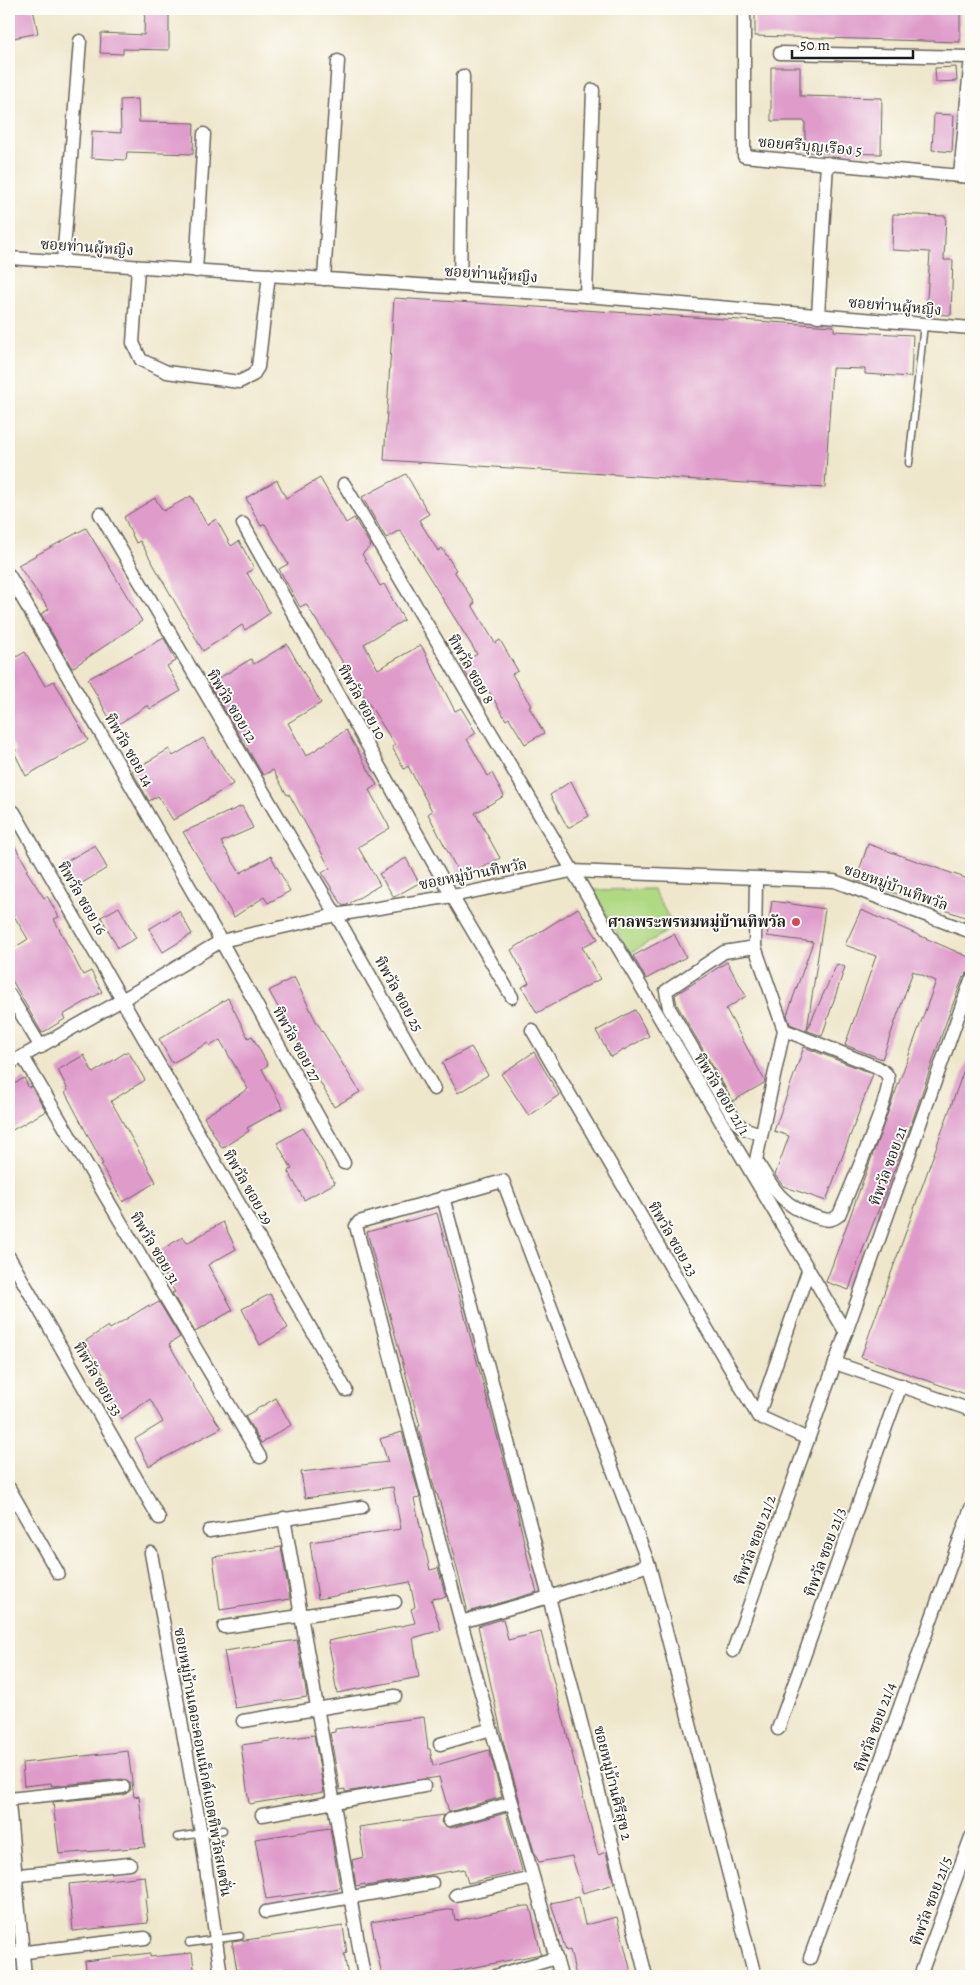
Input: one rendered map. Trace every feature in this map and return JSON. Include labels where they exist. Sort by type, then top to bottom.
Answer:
[{"type":"street","name":"ซอยศรีบุญเรือง 5","points":[[744,9],[744,156],[966,176]]},
{"type":"street","points":[[63,262],[80,41]]},
{"type":"street","points":[[780,53],[971,57]]},
{"type":"street","points":[[966,176],[971,53]]},
{"type":"street","points":[[324,279],[338,62]]},
{"type":"street","points":[[460,288],[463,76]]},
{"type":"street","points":[[586,296],[593,90]]},
{"type":"street","points":[[196,270],[204,134]]},
{"type":"street","points":[[818,316],[827,163]]},
{"type":"street","name":"ซอยท่านผู้หญิง","points":[[9,258],[586,296],[971,328]]},
{"type":"street","points":[[138,267],[134,343],[141,360],[167,372],[239,382],[253,375],[258,367],[269,275]]},
{"type":"street","name":"ทิพวัล ซอย 8","points":[[344,484],[571,871]]},
{"type":"street","name":"ทิพวัล ซอย 12","points":[[100,514],[336,915]]},
{"type":"street","name":"ทิพวัล ซอย 10","points":[[243,524],[452,896]]},
{"type":"street","name":"ทิพวัล ซอย 14","points":[[9,575],[221,941]]},
{"type":"street","name":"ทิพวัล ซอย 16","points":[[14,812],[122,1000]]},
{"type":"street","name":"ซอยหมู่บ้านทิพวัล","points":[[9,1064],[221,941],[336,915],[452,896],[571,871],[834,881],[971,932]]},
{"type":"street","name":"ทิพวัล ซอย 21/1","points":[[571,871],[846,1333]]},
{"type":"street","points":[[756,878],[755,947],[784,1030],[760,1134],[756,1160],[775,1192],[797,1210],[828,1221],[839,1215],[869,1142],[888,1087],[888,1078],[885,1072],[877,1067],[784,1030]]},
{"type":"street","points":[[452,896],[512,997]]},
{"type":"street","name":"ทิพวัล ซอย 25","points":[[336,915],[434,1089]]},
{"type":"street","name":"ทิพวัล ซอย 27","points":[[221,941],[344,1163]]},
{"type":"street","points":[[755,947],[724,952],[666,991],[668,1008],[736,1122],[743,1128],[760,1134]]},
{"type":"street","name":"ทิพวัล ซอย 21","points":[[835,1363],[971,980]]},
{"type":"street","points":[[9,994],[41,1047]]},
{"type":"street","name":"ทิพวัล ซอย 29","points":[[122,1000],[346,1390]]},
{"type":"street","name":"ทิพวัล ซอย 23","points":[[532,1030],[758,1416]]},
{"type":"street","name":"ทิพวัล ซอย 31","points":[[23,1057],[260,1457]]},
{"type":"street","points":[[561,1976],[461,1622],[356,1226],[359,1222],[499,1181],[505,1182],[649,1565],[756,1976]]},
{"type":"street","name":"ซอยหมู่บ้านศิรีสุข 2","points":[[443,1197],[550,1597],[646,1976]]},
{"type":"street","name":"ทิพวัล ซอย 33","points":[[9,1257],[159,1518]]},
{"type":"street","points":[[808,1271],[758,1416],[808,1439]]},
{"type":"street","points":[[835,1363],[971,1410]]},
{"type":"street","name":"ทิพวัล ซอย 21/2","points":[[732,1651],[835,1363]]},
{"type":"street","name":"ทิพวัล ซอย 21/3","points":[[778,1729],[901,1385]]},
{"type":"street","points":[[9,1488],[58,1573]]},
{"type":"street","points":[[209,1531],[362,1507]]},
{"type":"street","name":"ทิพวัล ซอย 21/4","points":[[810,1958],[971,1508]]},
{"type":"street","points":[[284,1518],[352,1897],[364,1976]]},
{"type":"street","name":"ซอยหมู่บ้านเดอะคอนเน็กต์แอตทิพวัลสเตชั่น","points":[[151,1553],[201,1833],[221,1976]]},
{"type":"street","points":[[461,1622],[550,1597],[649,1565]]},
{"type":"street","points":[[224,1627],[395,1602]]},
{"type":"street","points":[[243,1722],[395,1696]]},
{"type":"street","points":[[440,1744],[491,1729]]},
{"type":"street","points":[[9,1799],[122,1786]]},
{"type":"street","points":[[262,1815],[424,1786]]},
{"type":"street","points":[[9,1803],[12,1876],[25,1976]]},
{"type":"street","points":[[449,1820],[512,1803]]},
{"type":"street","name":"ทิพวัล ซอย 21/5","points":[[920,1976],[971,1837]]},
{"type":"street","points":[[12,1876],[130,1864]]},
{"type":"street","points":[[456,1895],[533,1878]]},
{"type":"street","points":[[266,1912],[432,1883]]},
{"type":"street","points":[[9,1954],[145,1938]]},
{"type":"street","points":[[495,1976],[556,1958]]},
{"type":"lane","points":[[909,463],[924,324]]},
{"type":"lane","points":[[177,1837],[223,1830]]},
{"type":"lane","points":[[189,1943],[240,1936]]},
{"type":"green space","points":[[653,889],[674,927],[629,954],[593,890]]},
{"type":"building","points":[[9,9],[33,9],[38,33],[9,39]]},
{"type":"building","points":[[145,9],[169,9],[169,50],[123,49],[123,54],[100,53],[101,33],[144,35]]},
{"type":"building","points":[[755,9],[960,9],[960,42],[755,36]]},
{"type":"building","points":[[771,67],[800,67],[800,96],[882,98],[881,154],[805,152],[805,121],[771,121]]},
{"type":"building","points":[[956,67],[957,81],[936,82],[935,68]]},
{"type":"building","points":[[138,99],[139,122],[194,123],[193,154],[127,152],[126,160],[91,158],[92,131],[121,133],[120,100]]},
{"type":"building","points":[[934,114],[954,115],[952,152],[932,150]]},
{"type":"building","points":[[893,214],[946,216],[944,260],[953,260],[951,315],[926,314],[930,252],[892,250]]},
{"type":"building","points":[[394,298],[834,326],[834,331],[913,335],[911,377],[865,374],[865,369],[832,368],[825,488],[384,460]]},
{"type":"building","points":[[406,474],[429,514],[419,520],[438,551],[442,548],[456,570],[454,571],[475,603],[472,605],[495,643],[500,640],[518,671],[512,674],[544,733],[525,744],[509,718],[506,720],[487,688],[478,694],[461,665],[477,654],[400,530],[386,538],[362,497]]},
{"type":"building","points":[[320,478],[346,523],[354,518],[371,546],[362,554],[380,586],[384,584],[404,620],[364,644],[378,669],[421,645],[455,711],[461,708],[476,733],[467,739],[488,776],[492,773],[504,796],[475,813],[500,858],[462,879],[428,814],[432,811],[408,766],[404,769],[392,747],[395,745],[306,604],[300,607],[279,569],[288,564],[265,524],[261,526],[246,498],[277,480],[286,498]]},
{"type":"building","points":[[191,496],[207,525],[216,519],[231,546],[239,541],[254,568],[247,573],[270,613],[245,630],[242,625],[203,651],[140,541],[136,543],[124,517],[155,498],[163,511]]},
{"type":"building","points":[[86,528],[142,621],[72,668],[41,614],[49,609],[18,565]]},
{"type":"building","points":[[164,638],[176,661],[167,666],[181,691],[150,709],[148,705],[114,727],[88,679]]},
{"type":"building","points":[[287,644],[321,703],[288,723],[306,756],[346,730],[377,785],[369,790],[390,828],[358,847],[380,885],[343,906],[322,873],[330,868],[289,794],[287,795],[273,770],[263,775],[209,684],[251,659],[254,664]]},
{"type":"building","points":[[25,652],[45,686],[54,681],[88,740],[26,776],[9,737],[9,661]]},
{"type":"building","points":[[203,738],[233,784],[173,820],[158,796],[149,801],[132,771],[169,749],[173,756]]},
{"type":"building","points":[[571,781],[589,816],[568,828],[550,795]]},
{"type":"building","points":[[242,806],[253,828],[221,842],[240,873],[271,856],[290,891],[268,903],[264,897],[234,917],[183,832]]},
{"type":"building","points":[[9,836],[28,869],[26,870],[44,898],[47,896],[59,917],[54,919],[83,975],[91,971],[102,992],[63,1015],[65,1019],[42,1033],[9,975],[9,951],[28,939],[9,908]]},
{"type":"building","points":[[868,844],[971,880],[971,919],[856,880]]},
{"type":"building","points":[[95,845],[107,868],[74,888],[62,864]]},
{"type":"building","points":[[406,858],[419,883],[394,897],[379,874]]},
{"type":"building","points":[[772,901],[825,909],[807,1030],[837,964],[845,967],[822,1036],[790,1024],[787,1015],[813,942],[767,936]]},
{"type":"building","points":[[119,907],[136,938],[118,948],[101,917]]},
{"type":"building","points":[[578,908],[598,939],[582,947],[600,979],[537,1013],[522,987],[529,983],[511,950]]},
{"type":"building","points":[[861,910],[971,958],[971,972],[963,977],[906,1140],[858,1262],[849,1290],[826,1282],[936,981],[913,971],[882,1059],[845,1045],[876,956],[845,945]]},
{"type":"building","points":[[179,911],[192,934],[163,952],[149,929]]},
{"type":"building","points":[[674,934],[686,957],[646,979],[633,956]]},
{"type":"building","points":[[727,962],[746,996],[726,1009],[765,1081],[733,1101],[677,1005],[675,995]]},
{"type":"building","points":[[294,977],[316,1021],[360,1092],[334,1107],[269,991]]},
{"type":"building","points":[[228,998],[248,1038],[252,1036],[268,1065],[262,1069],[283,1108],[247,1128],[249,1131],[222,1148],[204,1117],[248,1089],[220,1040],[210,1046],[208,1043],[172,1063],[159,1039]]},
{"type":"building","points":[[635,1010],[649,1036],[611,1057],[596,1031]]},
{"type":"building","points":[[471,1047],[488,1075],[458,1093],[442,1063]]},
{"type":"building","points":[[804,1047],[873,1074],[826,1201],[783,1186],[775,1175],[789,1136],[774,1131]]},
{"type":"building","points":[[128,1051],[145,1080],[111,1101],[156,1182],[123,1202],[101,1165],[103,1164],[65,1092],[68,1090],[58,1070],[84,1055],[93,1073]]},
{"type":"building","points":[[534,1052],[559,1095],[529,1116],[501,1074]]},
{"type":"building","points":[[971,1053],[971,1396],[861,1357]]},
{"type":"building","points":[[24,1078],[46,1111],[9,1132],[9,1087]]},
{"type":"building","points":[[303,1128],[335,1183],[304,1200],[288,1171],[292,1169],[277,1143]]},
{"type":"building","points":[[437,1213],[515,1502],[537,1592],[468,1612],[367,1232]]},
{"type":"building","points":[[223,1222],[236,1249],[208,1265],[233,1310],[195,1332],[172,1293],[175,1292],[152,1255],[183,1237],[187,1243]]},
{"type":"building","points":[[270,1294],[288,1328],[260,1345],[242,1309]]},
{"type":"building","points":[[159,1302],[180,1337],[169,1344],[198,1394],[221,1428],[149,1466],[135,1439],[163,1422],[150,1399],[121,1419],[103,1388],[109,1384],[84,1342],[108,1326],[110,1329],[149,1305],[150,1307]]},
{"type":"building","points":[[276,1398],[291,1425],[261,1443],[245,1416]]},
{"type":"building","points":[[402,1432],[420,1498],[414,1499],[430,1570],[438,1568],[446,1597],[431,1599],[441,1630],[413,1638],[419,1677],[337,1693],[328,1641],[415,1623],[411,1609],[415,1607],[410,1582],[318,1599],[310,1542],[401,1529],[393,1487],[305,1498],[301,1472],[388,1462],[380,1439]]},
{"type":"building","points":[[281,1547],[290,1599],[220,1610],[213,1557]]},
{"type":"building","points":[[503,1619],[508,1640],[541,1632],[598,1855],[606,1852],[614,1884],[583,1893],[572,1856],[539,1862],[535,1855],[504,1745],[478,1626]]},
{"type":"building","points":[[297,1640],[307,1697],[235,1708],[224,1651]]},
{"type":"building","points":[[424,1717],[428,1749],[430,1749],[433,1766],[489,1750],[502,1797],[449,1812],[439,1777],[345,1792],[345,1789],[340,1790],[330,1733],[335,1732],[335,1729]]},
{"type":"building","points":[[314,1735],[324,1792],[249,1804],[241,1745]]},
{"type":"building","points":[[128,1751],[134,1797],[139,1796],[145,1847],[59,1854],[53,1802],[124,1795],[131,1790],[130,1783],[122,1779],[52,1786],[51,1783],[24,1786],[22,1763]]},
{"type":"building","points":[[506,1813],[522,1871],[468,1883],[464,1869],[366,1886],[365,1884],[356,1886],[352,1860],[364,1857],[359,1827],[443,1815],[441,1822],[443,1825],[451,1828]]},
{"type":"building","points":[[330,1828],[340,1888],[266,1899],[255,1839]]},
{"type":"building","points":[[145,1876],[148,1898],[145,1898],[148,1923],[73,1931],[69,1884]]},
{"type":"building","points":[[579,1897],[585,1925],[617,1917],[632,1976],[576,1976],[570,1950],[566,1951],[551,1903]]},
{"type":"building","points":[[530,1906],[541,1954],[430,1976],[382,1976],[371,1922],[453,1909],[455,1921]]},
{"type":"building","points":[[343,1926],[347,1953],[344,1954],[348,1976],[280,1976],[279,1971],[238,1976],[232,1942]]},
{"type":"building","points":[[150,1953],[150,1957],[192,1953],[195,1975],[171,1976],[171,1973],[141,1976],[87,1976],[85,1961]]},
{"type":"place","name":"ศาลพระพรหมหมู่บ้านทิพวัล","points":[[796,922]]}]
